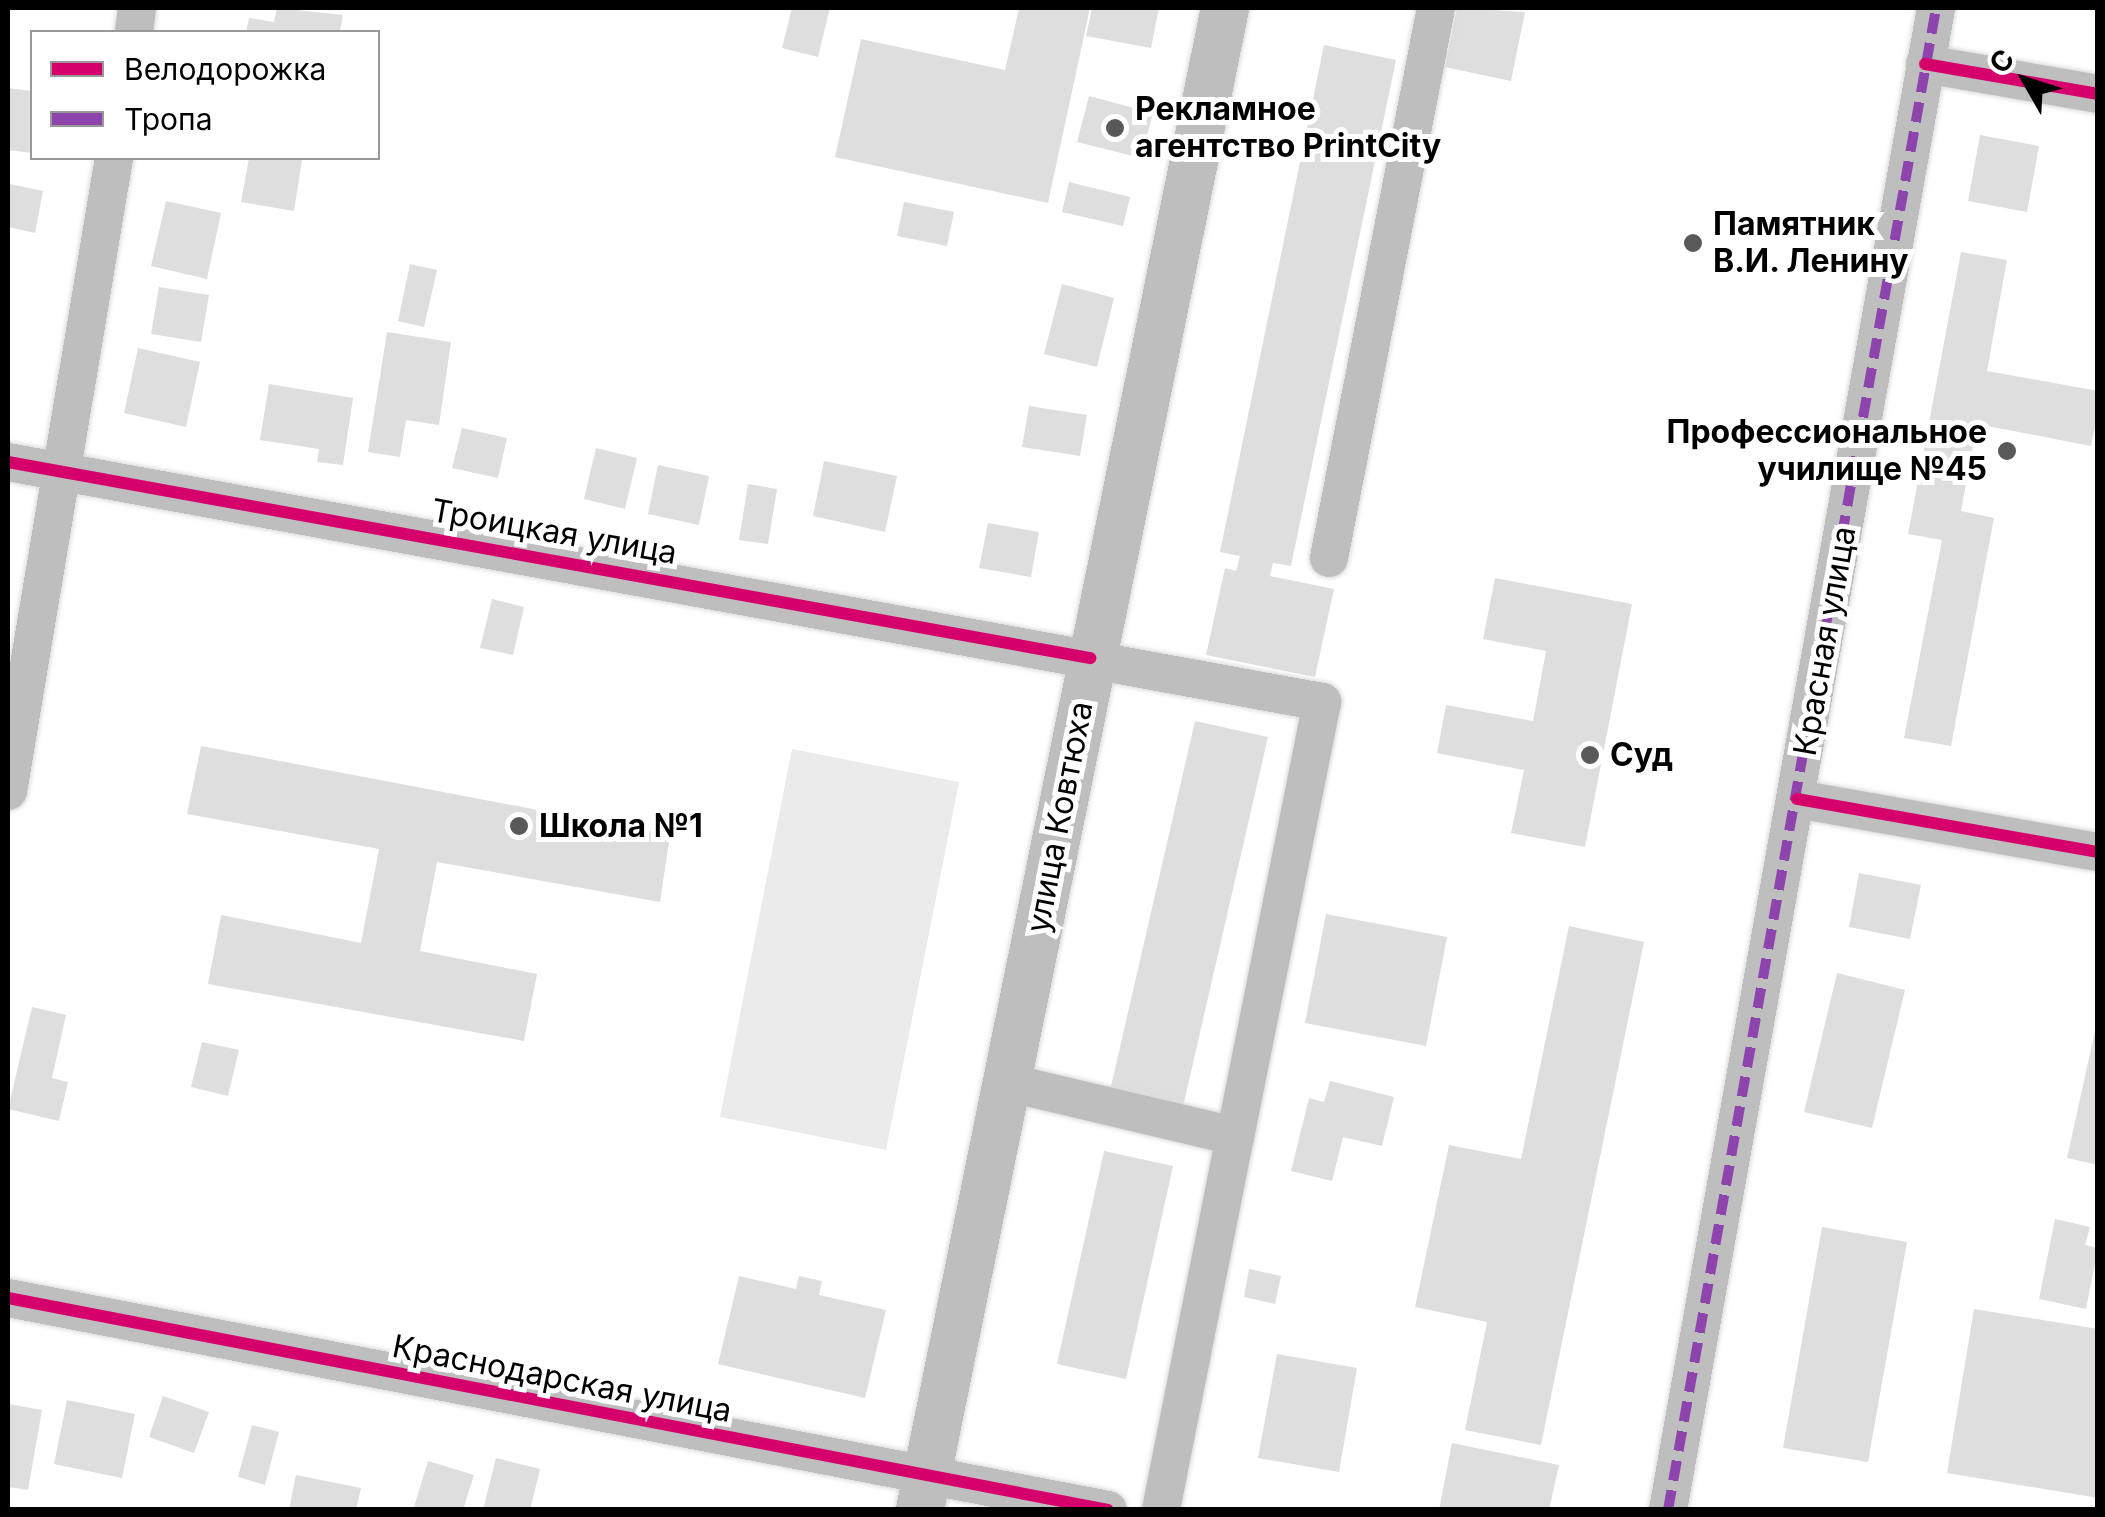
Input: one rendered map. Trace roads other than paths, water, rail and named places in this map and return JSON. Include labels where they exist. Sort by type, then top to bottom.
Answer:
[{"type":"main road","name":"улица Ковтюха","points":[[924,1493],[1010,1083],[1090,658],[1225,8]]},
{"type":"street","points":[[1329,558],[1436,8]]},
{"type":"street","name":"Красная улица","points":[[1668,1510],[1936,8]]},
{"type":"street","points":[[1926,64],[2098,94]]},
{"type":"street","points":[[8,791],[66,472],[114,160]]},
{"type":"street","name":"Троицкая улица","points":[[8,462],[1322,702],[1236,1136]]},
{"type":"street","points":[[1797,800],[2098,852]]},
{"type":"street","points":[[1010,1083],[1236,1136],[1162,1510]]},
{"type":"street","name":"Краснодарская улица","points":[[8,1298],[924,1493],[1108,1510]]},
{"type":"place","name":"Рекламное агентство PrintCity","points":[[1115,128]]},
{"type":"place","name":"Памятник В.И. Ленину","points":[[1693,243]]},
{"type":"place","name":"Профессиональное училище №45","points":[[2007,451]]},
{"type":"place","name":"Суд","points":[[1590,755]]},
{"type":"place","name":"Школа №1","points":[[519,826]]}]
